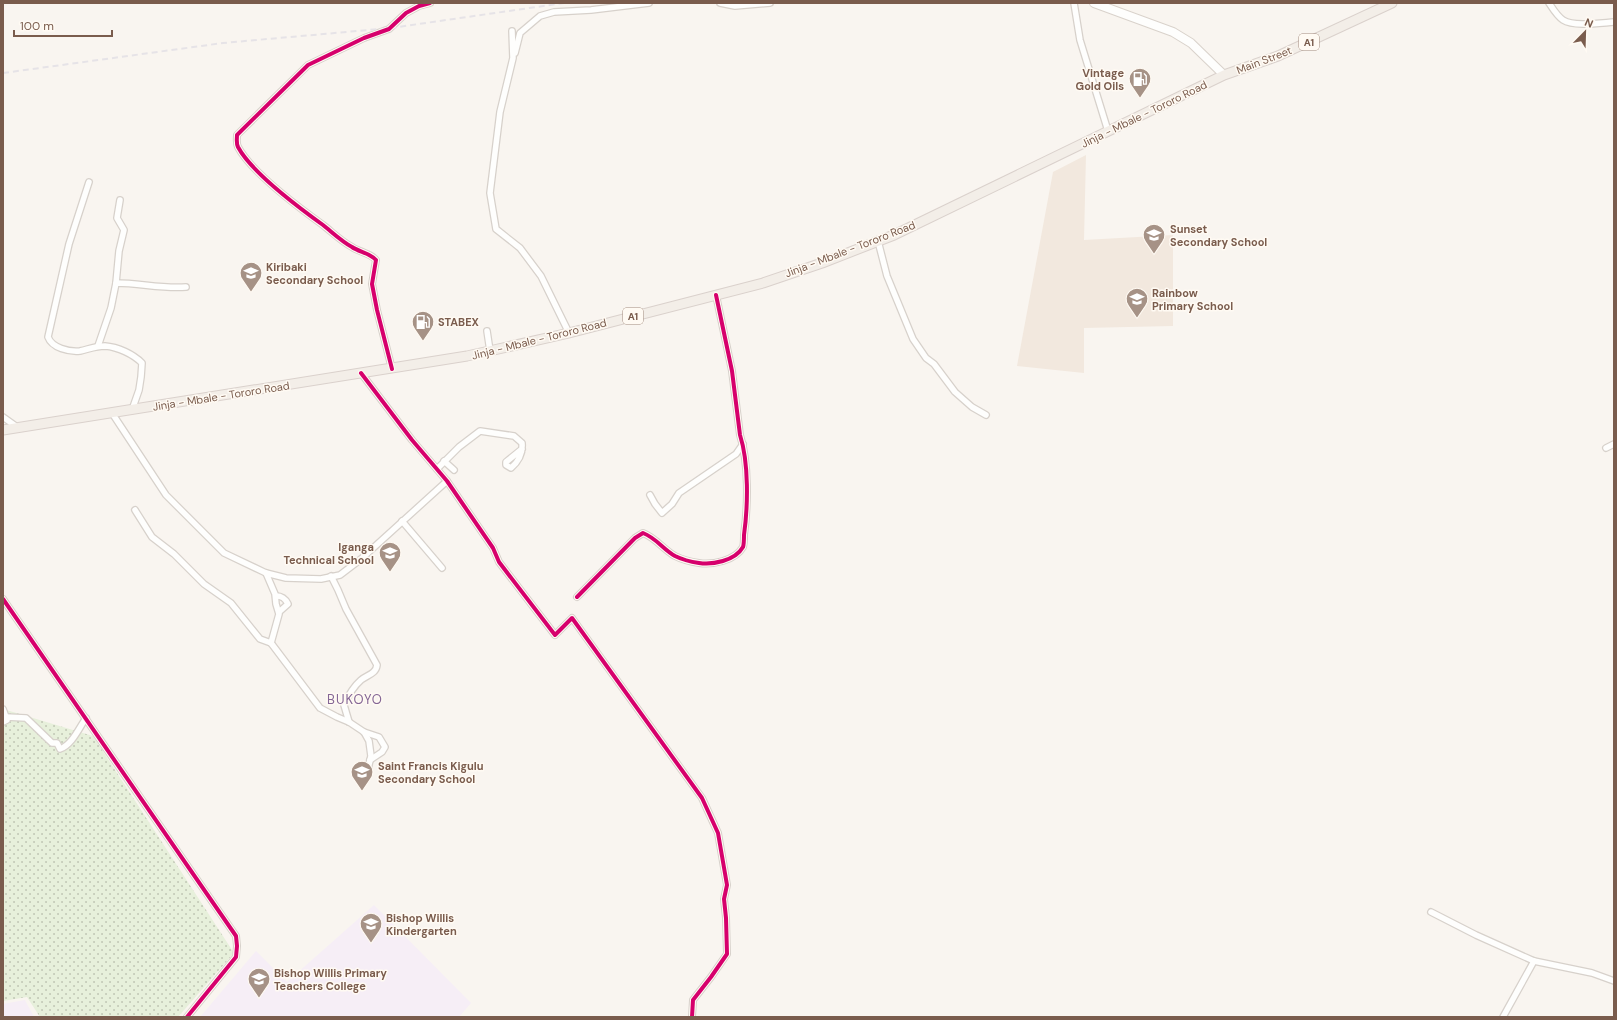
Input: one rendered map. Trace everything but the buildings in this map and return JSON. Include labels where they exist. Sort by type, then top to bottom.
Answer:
[{"type":"main road","points":[[1094,3],[1173,32],[1191,44],[1224,75]]},
{"type":"main road","name":"Main Street","points":[[1224,75],[1278,56],[1392,3]]},
{"type":"main road","name":"Jinja - Mbale - Tororo Road","points":[[3,430],[392,369],[490,351],[569,333],[763,283],[822,263],[916,224],[1224,75]]},
{"type":"street","points":[[392,369],[376,310],[372,284],[376,260],[373,256],[352,247],[305,212],[273,185],[249,163],[238,146],[236,140],[237,135],[308,65],[364,38],[389,29],[406,13],[419,6],[430,3]]},
{"type":"street","points":[[569,333],[541,276],[520,248],[496,229],[490,193],[492,172],[500,112],[513,58],[520,33],[540,16],[554,12],[591,10],[649,3]]},
{"type":"street","points":[[720,3],[735,6],[770,3]]},
{"type":"street","points":[[1074,3],[1080,40],[1108,131]]},
{"type":"street","points":[[1549,3],[1557,16],[1572,24],[1614,22]]},
{"type":"street","points":[[512,31],[513,58]]},
{"type":"street","points":[[89,182],[69,244],[48,336],[50,342],[54,346],[60,348],[78,351],[98,346],[107,346],[135,356],[142,363],[141,377],[132,410]]},
{"type":"street","points":[[98,346],[111,308],[116,283],[119,251],[124,230],[117,218],[120,200]]},
{"type":"street","points":[[878,241],[887,276],[913,339],[926,358],[934,364],[955,392],[972,407],[986,415]]},
{"type":"street","points":[[116,283],[134,283],[172,288],[186,287]]},
{"type":"street","points":[[577,597],[635,538],[643,533],[652,537],[676,556],[699,563],[717,563],[734,556],[743,547],[747,518],[747,488],[743,444],[738,427],[732,371],[716,295]]},
{"type":"street","points":[[487,331],[490,351]]},
{"type":"street","points":[[361,373],[412,440],[448,481],[493,548],[499,562],[555,634],[572,618],[702,798],[718,833],[727,885],[724,899],[727,954],[693,1000],[692,1017]]},
{"type":"street","points":[[112,413],[166,495],[224,553],[266,573],[286,578],[320,579],[340,574],[361,559],[448,481]]},
{"type":"street","points":[[3,417],[17,428]]},
{"type":"street","points":[[437,469],[444,461],[480,431],[514,436],[522,443],[522,449]]},
{"type":"street","points":[[650,495],[662,513],[672,504],[679,493],[736,454],[743,444]]},
{"type":"street","points":[[1606,448],[1614,444]]},
{"type":"street","points":[[444,461],[454,470]]},
{"type":"street","points":[[135,510],[152,537],[174,554],[204,584],[231,603],[260,639],[271,643],[320,708],[349,722],[364,732],[379,737],[385,747],[382,752],[370,760]]},
{"type":"street","points":[[402,521],[442,568]]},
{"type":"street","points":[[266,573],[276,596],[279,612],[271,643]]},
{"type":"street","points":[[331,576],[346,608],[377,665],[376,669],[360,681],[349,693],[344,705],[349,722]]},
{"type":"street","points":[[276,596],[285,598],[288,604],[279,612]]},
{"type":"street","points":[[3,599],[236,936],[236,957],[187,1017]]},
{"type":"street","points":[[3,710],[5,720],[26,718],[52,743],[57,743],[60,749],[65,747],[72,740],[86,718]]},
{"type":"street","points":[[364,732],[369,741],[372,756],[368,769]]},
{"type":"street","points":[[1431,912],[1476,935],[1534,961],[1592,973],[1614,980]]},
{"type":"street","points":[[1503,1017],[1534,961]]},
{"type":"shaded area","points":[[1086,155],[1084,240],[1173,235],[1173,326],[1084,328],[1084,373],[1017,366],[1053,172]]},
{"type":"shaded area","name":"Bishop Willis Kindergarten","points":[[374,905],[471,1003],[459,1017],[200,1017],[256,951],[287,982]]},
{"type":"shaded area","points":[[25,1000],[34,1017],[3,1017],[3,1004]]},
{"type":"green space","points":[[3,709],[93,736],[234,953],[178,1017],[40,1017],[27,997],[3,1001]]},
{"type":"railway","points":[[3,73],[223,43],[391,28],[564,3]]},
{"type":"cycle path","points":[[392,369],[372,284],[376,260],[344,242],[276,189],[245,157],[238,147],[237,135],[308,65],[364,38],[389,29],[406,13],[419,6],[430,3]]},
{"type":"cycle path","points":[[577,597],[635,538],[643,533],[675,556],[699,563],[717,563],[729,559],[735,556],[743,547],[747,498],[745,458],[740,435],[732,371],[716,295]]},
{"type":"cycle path","points":[[361,373],[412,440],[447,481],[493,548],[499,562],[555,635],[572,618],[702,798],[718,833],[727,885],[724,899],[727,954],[693,1000],[692,1017]]},
{"type":"cycle path","points":[[3,599],[236,936],[236,957],[187,1017]]},
{"type":"place","name":"Vintage Gold Oils","points":[[1140,98]]},
{"type":"place","name":"Sunset Secondary School","points":[[1154,254]]},
{"type":"place","name":"Kiribaki Secondary School","points":[[251,292]]},
{"type":"place","name":"Rainbow Primary School","points":[[1137,318]]},
{"type":"place","name":"STABEX","points":[[423,342]]},
{"type":"place","name":"Iganga Technical School","points":[[390,572]]},
{"type":"place","name":"Saint Francis Kigulu Secondary School","points":[[362,792]]},
{"type":"place","name":"Bishop Willis Kindergarten","points":[[371,944]]},
{"type":"place","name":"Bishop Willis Primary Teachers College","points":[[259,998]]},
{"type":"district","name":"BUKOYO","points":[[355,699]]}]
